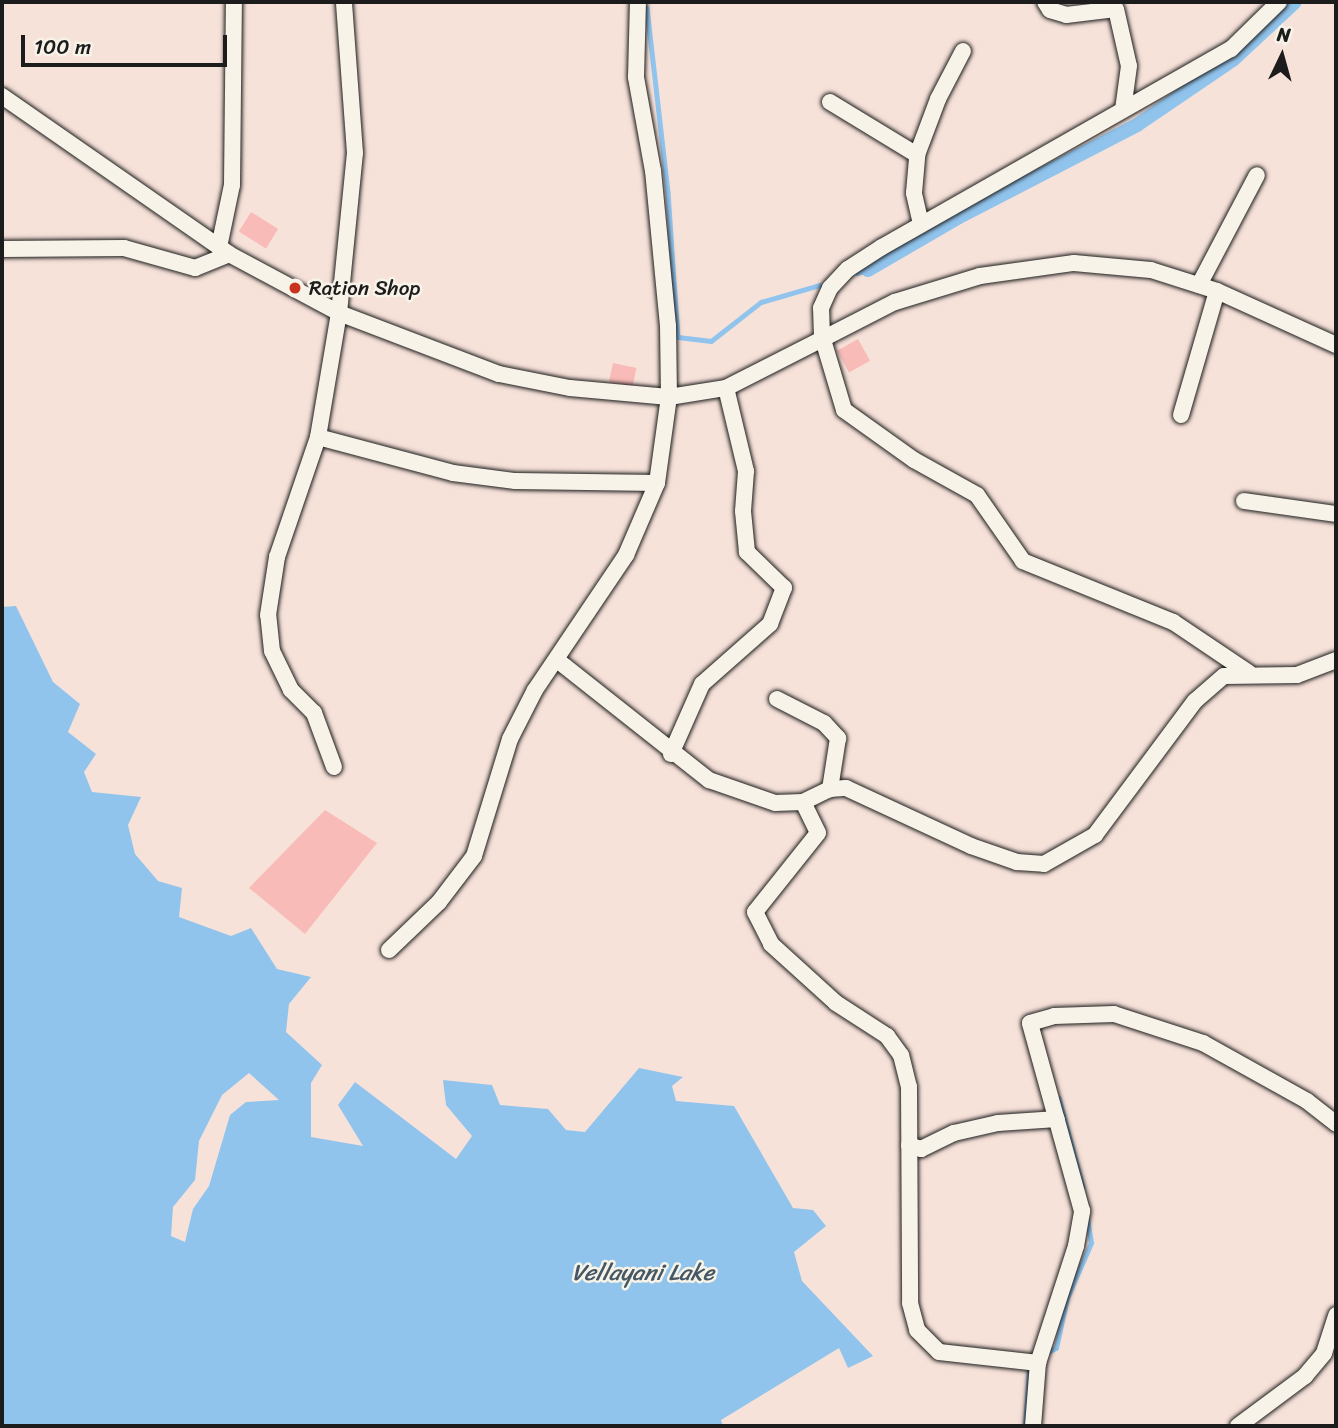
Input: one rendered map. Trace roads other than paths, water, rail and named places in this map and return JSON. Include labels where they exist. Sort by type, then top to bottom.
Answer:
[{"type":"street","points":[[224,251],[232,185],[234,2]]},
{"type":"street","points":[[334,767],[314,713],[291,690],[272,650],[268,615],[277,557],[318,437],[339,313],[355,153],[344,2]]},
{"type":"street","points":[[389,950],[468,866],[510,739],[557,660],[626,555],[657,483],[669,397],[668,326],[653,171],[636,77],[638,2]]},
{"type":"street","points":[[1045,2],[1050,10],[1066,15],[1116,5],[1129,66],[1123,110]]},
{"type":"street","points":[[1249,673],[1173,622],[1023,561],[977,495],[914,460],[844,410],[822,336],[821,308],[830,288],[848,269],[921,224],[1231,49],[1279,2]]},
{"type":"street","points":[[921,224],[914,193],[917,155],[938,99],[963,51]]},
{"type":"street","points":[[2,96],[224,251],[339,313],[499,374],[570,388],[669,397],[726,388],[773,367],[822,336],[895,302],[980,276],[1074,263],[1152,270],[1217,291],[1336,345]]},
{"type":"street","points":[[830,102],[917,155]]},
{"type":"street","points":[[1199,285],[1257,175]]},
{"type":"street","points":[[2,249],[124,248],[195,268],[224,251]]},
{"type":"street","points":[[1181,415],[1217,291]]},
{"type":"street","points":[[671,754],[702,684],[770,624],[784,588],[747,552],[743,511],[746,471],[726,388]]},
{"type":"street","points":[[318,437],[453,473],[515,481],[657,483]]},
{"type":"street","points":[[1244,501],[1336,514]]},
{"type":"street","points":[[557,660],[671,754],[709,780],[775,803],[803,802],[830,789],[862,792],[922,825],[1017,862],[1044,863],[1095,835],[1209,686],[1224,676],[1249,673],[1297,675],[1336,660]]},
{"type":"street","points":[[777,699],[824,723],[838,738],[830,789]]},
{"type":"street","points":[[803,802],[818,833],[755,912],[771,944],[836,1003],[887,1036],[901,1055],[909,1087],[910,1303],[917,1330],[927,1344],[946,1354],[1038,1363]]},
{"type":"street","points":[[1033,1426],[1038,1363],[1081,1220],[1076,1183],[1030,1023],[1054,1016],[1114,1014],[1203,1043],[1307,1101],[1336,1124]]},
{"type":"street","points":[[909,1144],[921,1149],[954,1133],[998,1123],[1057,1119]]},
{"type":"street","points":[[1238,1426],[1305,1376],[1324,1353],[1336,1315]]},
{"type":"water","name":"Vellayani Lake","points":[[16,606],[53,682],[80,704],[68,732],[96,754],[84,772],[92,792],[141,797],[128,825],[135,854],[158,881],[182,888],[179,917],[231,936],[251,928],[277,969],[311,977],[289,1004],[286,1032],[322,1065],[311,1083],[311,1137],[363,1146],[338,1105],[355,1082],[456,1159],[472,1136],[446,1105],[443,1080],[492,1085],[500,1105],[548,1109],[566,1130],[585,1132],[639,1068],[683,1077],[672,1086],[676,1101],[734,1106],[793,1208],[813,1210],[826,1226],[794,1252],[802,1281],[873,1356],[848,1368],[839,1348],[721,1420],[723,1426],[2,1426],[2,607]],"holes":[[[249,1073],[279,1100],[246,1102],[230,1115],[209,1186],[193,1209],[185,1242],[171,1236],[173,1207],[195,1180],[199,1141],[222,1095]]]},
{"type":"waterway","points":[[868,270],[959,217],[1137,125],[1234,59],[1295,2]]},
{"type":"waterway","points":[[647,8],[668,192],[678,337],[711,341],[761,302],[820,285]]},
{"type":"waterway","points":[[857,273],[868,270]]},
{"type":"waterway","points":[[1059,1098],[1083,1187]]},
{"type":"waterway","points":[[1046,1353],[1056,1348],[1067,1298],[1091,1243],[1087,1217]]},
{"type":"waterway","points":[[1025,1426],[1029,1372]]},
{"type":"place","name":"Ration Shop","points":[[295,288]]}]
